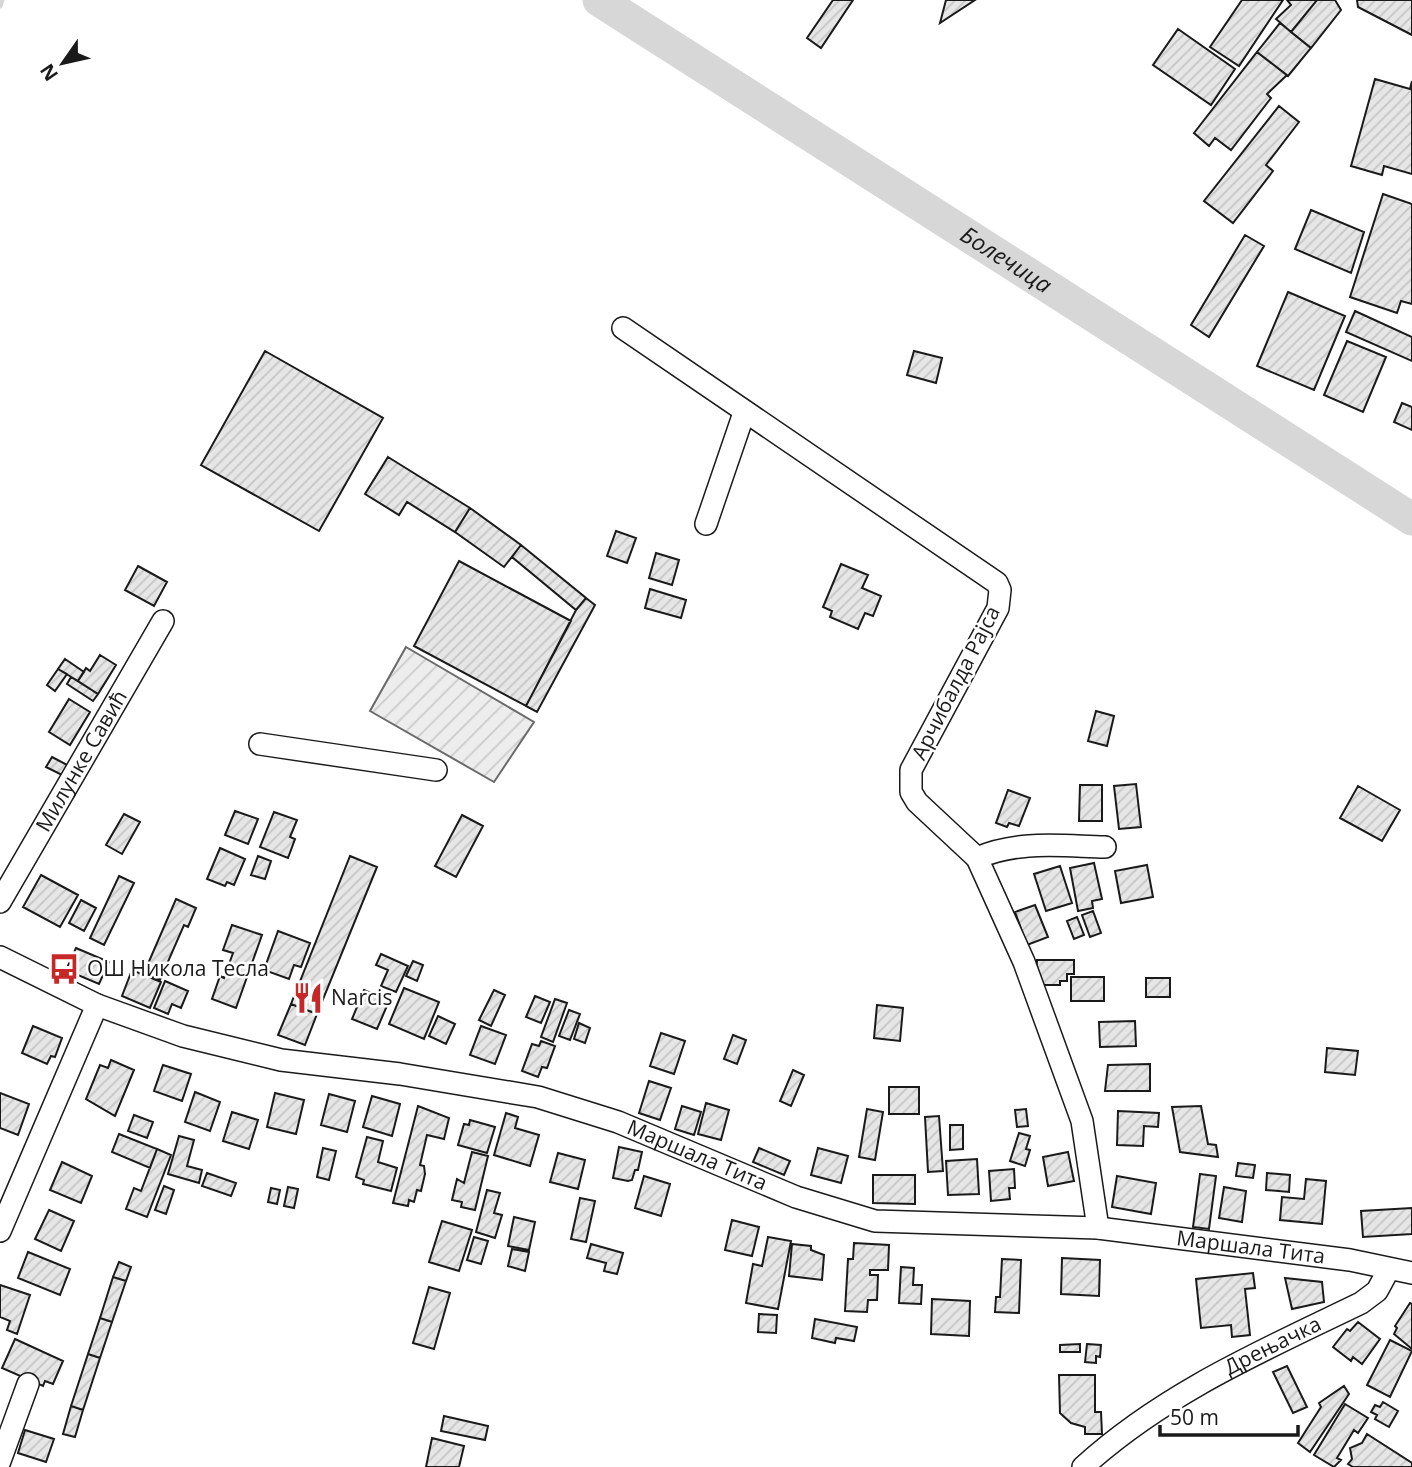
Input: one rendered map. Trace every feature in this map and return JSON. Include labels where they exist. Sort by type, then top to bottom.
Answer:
[{"type":"street","name":"Арчибалда Рајса","points":[[623,328],[997,583],[1000,590],[998,608],[909,779],[911,792],[921,808],[977,858],[1024,962],[1082,1121],[1098,1228]]},
{"type":"street","points":[[706,524],[744,413]]},
{"type":"street","name":"Милунке Савић","points":[[0,902],[163,621]]},
{"type":"street","points":[[260,744],[436,770]]},
{"type":"street","points":[[977,858],[996,849],[1022,845],[1105,847]]},
{"type":"street","name":"Маршала Тита","points":[[0,957],[97,1005],[183,1036],[281,1060],[400,1074],[538,1097],[618,1122],[796,1197],[874,1221],[1098,1228],[1350,1260],[1412,1273]]},
{"type":"street","points":[[0,1231],[97,1005]]},
{"type":"street","name":"Дрењачка","points":[[1083,1467],[1115,1439],[1189,1387],[1361,1303],[1377,1291],[1389,1269]]},
{"type":"street","points":[[0,1461],[28,1384]]},
{"type":"shaded area","points":[[406,647],[534,722],[494,782],[370,711]]},
{"type":"building","points":[[833,0],[853,0],[821,48],[807,38]]},
{"type":"building","points":[[946,0],[975,0],[940,23]]},
{"type":"building","points":[[1242,0],[1283,0],[1239,66],[1210,47]]},
{"type":"building","points":[[1287,0],[1317,0],[1291,32],[1276,19],[1291,5]]},
{"type":"building","points":[[1317,0],[1335,0],[1341,10],[1311,48],[1291,32]]},
{"type":"building","points":[[1357,0],[1412,0],[1412,35],[1358,7]]},
{"type":"building","points":[[1280,23],[1311,48],[1288,76],[1257,52]]},
{"type":"building","points":[[1178,29],[1235,69],[1211,105],[1153,65]]},
{"type":"building","points":[[1257,52],[1287,75],[1267,94],[1271,98],[1231,150],[1215,138],[1209,146],[1194,133]]},
{"type":"building","points":[[1375,79],[1410,89],[1412,81],[1412,174],[1384,166],[1382,175],[1351,166]]},
{"type":"building","points":[[1279,106],[1299,122],[1266,165],[1273,171],[1233,223],[1204,201]]},
{"type":"building","points":[[1383,194],[1412,204],[1412,304],[1401,301],[1397,313],[1350,297]]},
{"type":"building","points":[[1311,210],[1364,232],[1351,273],[1295,249]]},
{"type":"building","points":[[1245,235],[1264,246],[1209,337],[1191,325]]},
{"type":"building","points":[[1288,292],[1345,316],[1314,390],[1257,366]]},
{"type":"building","points":[[1355,311],[1412,337],[1412,361],[1346,332]]},
{"type":"building","points":[[1347,341],[1386,357],[1363,412],[1324,395]]},
{"type":"building","points":[[265,351],[383,418],[319,531],[201,465]]},
{"type":"building","points":[[914,351],[942,358],[936,383],[907,375]]},
{"type":"building","points":[[1402,403],[1412,407],[1412,430],[1394,422]]},
{"type":"building","points":[[388,457],[470,508],[455,532],[407,502],[399,515],[365,494]]},
{"type":"building","points":[[470,508],[521,545],[504,567],[455,532]]},
{"type":"building","points":[[616,531],[636,538],[627,563],[607,556]]},
{"type":"building","points":[[521,545],[586,598],[576,610],[512,557]]},
{"type":"building","points":[[656,553],[679,560],[672,585],[649,578]]},
{"type":"building","points":[[459,561],[571,621],[526,706],[414,646]]},
{"type":"building","points":[[841,564],[868,575],[862,588],[881,596],[873,616],[865,613],[858,629],[830,617],[832,611],[823,607]]},
{"type":"building","points":[[138,566],[167,582],[154,606],[125,590]]},
{"type":"building","points":[[650,589],[686,600],[681,618],[645,608]]},
{"type":"building","points":[[586,598],[595,605],[537,712],[526,706],[576,610]]},
{"type":"building","points":[[100,655],[116,665],[98,694],[78,681],[86,668],[90,671]]},
{"type":"building","points":[[65,659],[84,672],[78,681],[58,669]]},
{"type":"building","points":[[58,669],[67,674],[55,691],[47,685]]},
{"type":"building","points":[[71,677],[98,694],[93,701],[67,684]]},
{"type":"building","points":[[69,699],[90,712],[70,745],[49,732]]},
{"type":"building","points":[[1096,711],[1114,716],[1107,746],[1088,741]]},
{"type":"building","points":[[52,757],[71,767],[66,777],[46,767]]},
{"type":"building","points":[[1136,784],[1141,827],[1119,829],[1114,786]]},
{"type":"building","points":[[1080,785],[1102,785],[1102,821],[1079,821]]},
{"type":"building","points":[[1358,786],[1400,810],[1382,841],[1340,818]]},
{"type":"building","points":[[1008,790],[1030,798],[1019,826],[1009,823],[1007,827],[996,823]]},
{"type":"building","points":[[235,811],[258,819],[248,844],[225,835]]},
{"type":"building","points":[[274,812],[297,820],[290,837],[295,839],[288,858],[260,847]]},
{"type":"building","points":[[124,814],[140,822],[122,854],[106,845]]},
{"type":"building","points":[[462,815],[483,826],[456,877],[435,866]]},
{"type":"building","points":[[220,848],[245,859],[234,885],[227,882],[225,886],[207,879]]},
{"type":"building","points":[[258,856],[271,861],[265,879],[251,875]]},
{"type":"building","points":[[350,856],[377,867],[317,1014],[291,1004]]},
{"type":"building","points":[[1094,863],[1102,899],[1092,901],[1093,908],[1078,911],[1070,868]]},
{"type":"building","points":[[1147,865],[1153,897],[1121,903],[1115,871]]},
{"type":"building","points":[[1060,866],[1072,903],[1046,911],[1034,874]]},
{"type":"building","points":[[41,875],[78,895],[60,927],[23,907]]},
{"type":"building","points":[[119,876],[134,883],[104,945],[90,938]]},
{"type":"building","points":[[176,899],[196,908],[188,927],[184,925],[160,980],[144,973]]},
{"type":"building","points":[[81,900],[96,908],[84,931],[69,923]]},
{"type":"building","points":[[1035,905],[1048,937],[1027,945],[1015,912]]},
{"type":"building","points":[[1093,911],[1101,933],[1090,937],[1082,915]]},
{"type":"building","points":[[1077,917],[1084,935],[1074,939],[1067,921]]},
{"type":"building","points":[[232,925],[262,935],[236,1008],[212,999],[220,976],[224,978],[233,953],[223,950]]},
{"type":"building","points":[[278,931],[310,943],[301,967],[294,965],[289,979],[264,970]]},
{"type":"building","points":[[76,948],[109,962],[99,984],[66,970]]},
{"type":"building","points":[[381,954],[408,966],[396,992],[381,986],[388,970],[376,965]]},
{"type":"building","points":[[1037,960],[1074,960],[1074,974],[1067,974],[1067,981],[1060,981],[1060,985],[1036,985]]},
{"type":"building","points":[[413,961],[423,965],[417,981],[406,976]]},
{"type":"building","points":[[132,970],[161,982],[150,1008],[122,996]]},
{"type":"building","points":[[1071,977],[1104,977],[1104,1001],[1071,1001]]},
{"type":"building","points":[[1146,978],[1170,978],[1170,997],[1146,997]]},
{"type":"building","points":[[165,981],[188,991],[181,1008],[172,1004],[168,1014],[154,1008]]},
{"type":"building","points":[[404,988],[439,1002],[424,1039],[389,1024]]},
{"type":"building","points":[[364,990],[389,1001],[377,1029],[352,1019]]},
{"type":"building","points":[[494,990],[505,995],[491,1026],[479,1020]]},
{"type":"building","points":[[535,996],[550,1002],[541,1023],[526,1017]]},
{"type":"building","points":[[555,999],[567,1003],[553,1042],[541,1037]]},
{"type":"building","points":[[291,1004],[317,1014],[305,1045],[278,1035]]},
{"type":"building","points":[[877,1005],[903,1008],[900,1041],[874,1038]]},
{"type":"building","points":[[569,1010],[580,1014],[570,1040],[559,1036]]},
{"type":"building","points":[[438,1016],[455,1024],[446,1044],[429,1036]]},
{"type":"building","points":[[1135,1021],[1136,1046],[1100,1047],[1099,1022]]},
{"type":"building","points":[[579,1023],[590,1028],[585,1043],[574,1039]]},
{"type":"building","points":[[33,1026],[62,1038],[55,1057],[51,1056],[47,1064],[22,1053]]},
{"type":"building","points":[[481,1026],[506,1035],[495,1064],[470,1055]]},
{"type":"building","points":[[661,1033],[685,1041],[674,1074],[650,1066]]},
{"type":"building","points":[[733,1035],[746,1040],[737,1064],[724,1059]]},
{"type":"building","points":[[541,1041],[555,1046],[547,1068],[542,1067],[538,1077],[522,1071],[532,1044],[539,1046]]},
{"type":"building","points":[[1327,1048],[1358,1051],[1355,1075],[1325,1072]]},
{"type":"building","points":[[111,1060],[134,1070],[115,1116],[86,1099],[100,1065],[108,1068]]},
{"type":"building","points":[[1150,1064],[1150,1091],[1105,1091],[1108,1065]]},
{"type":"building","points":[[163,1065],[191,1074],[182,1101],[154,1091]]},
{"type":"building","points":[[793,1070],[804,1075],[791,1106],[780,1101]]},
{"type":"building","points":[[649,1081],[671,1088],[660,1120],[639,1113]]},
{"type":"building","points":[[889,1087],[919,1087],[919,1114],[889,1114]]},
{"type":"building","points":[[195,1092],[220,1102],[210,1131],[185,1122]]},
{"type":"building","points":[[0,1093],[29,1104],[18,1135],[0,1128]]},
{"type":"building","points":[[275,1093],[304,1100],[296,1134],[267,1127]]},
{"type":"building","points":[[329,1094],[355,1101],[347,1132],[321,1125]]},
{"type":"building","points":[[372,1096],[400,1104],[392,1136],[363,1127]]},
{"type":"building","points":[[706,1103],[729,1110],[721,1140],[698,1134]]},
{"type":"building","points":[[418,1106],[449,1118],[444,1139],[427,1135],[420,1165],[424,1166],[425,1174],[421,1191],[417,1190],[414,1202],[409,1200],[408,1206],[393,1203]]},
{"type":"building","points":[[682,1106],[701,1112],[694,1135],[675,1129]]},
{"type":"building","points":[[1201,1106],[1208,1144],[1216,1145],[1218,1157],[1180,1152],[1172,1107]]},
{"type":"building","points":[[867,1109],[883,1112],[875,1160],[859,1157]]},
{"type":"building","points":[[1026,1109],[1028,1126],[1017,1127],[1015,1110]]},
{"type":"building","points":[[1118,1111],[1159,1113],[1158,1127],[1144,1126],[1143,1146],[1117,1145]]},
{"type":"building","points":[[232,1112],[258,1120],[249,1149],[223,1141]]},
{"type":"building","points":[[506,1113],[518,1117],[515,1128],[539,1135],[530,1166],[494,1155]]},
{"type":"building","points":[[134,1115],[153,1122],[147,1138],[128,1131]]},
{"type":"building","points":[[939,1116],[943,1171],[928,1172],[925,1117]]},
{"type":"building","points":[[470,1120],[495,1127],[487,1153],[458,1145],[464,1124],[469,1125]]},
{"type":"building","points":[[950,1125],[963,1125],[963,1149],[950,1150]]},
{"type":"building","points":[[1019,1133],[1030,1136],[1026,1149],[1030,1150],[1025,1166],[1010,1161]]},
{"type":"building","points":[[119,1134],[157,1149],[150,1168],[112,1152]]},
{"type":"building","points":[[179,1136],[194,1140],[187,1166],[202,1170],[199,1183],[168,1174]]},
{"type":"building","points":[[367,1137],[383,1141],[378,1162],[397,1168],[391,1191],[363,1184],[364,1180],[356,1177]]},
{"type":"building","points":[[619,1147],[642,1152],[638,1170],[635,1170],[632,1180],[613,1178]]},
{"type":"building","points":[[323,1148],[336,1151],[329,1180],[317,1177]]},
{"type":"building","points":[[759,1148],[790,1161],[784,1175],[753,1162]]},
{"type":"building","points":[[818,1148],[848,1156],[841,1183],[811,1175]]},
{"type":"building","points":[[157,1149],[171,1155],[147,1217],[126,1209],[134,1188],[141,1191]]},
{"type":"building","points":[[472,1152],[488,1156],[475,1210],[461,1207],[462,1202],[452,1200],[457,1179],[464,1183]]},
{"type":"building","points":[[1068,1152],[1074,1181],[1048,1186],[1043,1157]]},
{"type":"building","points":[[558,1153],[585,1160],[578,1189],[550,1182]]},
{"type":"building","points":[[977,1159],[979,1194],[948,1195],[946,1161]]},
{"type":"building","points":[[62,1162],[92,1176],[81,1203],[50,1190]]},
{"type":"building","points":[[1238,1163],[1255,1165],[1253,1178],[1236,1176]]},
{"type":"building","points":[[1014,1169],[1015,1188],[1009,1188],[1010,1199],[991,1201],[989,1171]]},
{"type":"building","points":[[207,1173],[236,1183],[231,1196],[202,1186]]},
{"type":"building","points":[[1267,1173],[1290,1175],[1289,1192],[1266,1190]]},
{"type":"building","points":[[1200,1174],[1216,1176],[1209,1229],[1193,1227]]},
{"type":"building","points":[[873,1175],[915,1175],[915,1204],[873,1203]]},
{"type":"building","points":[[644,1176],[670,1184],[661,1216],[635,1208]]},
{"type":"building","points":[[1117,1176],[1156,1183],[1151,1214],[1112,1207]]},
{"type":"building","points":[[1306,1179],[1326,1181],[1322,1224],[1280,1220],[1282,1197],[1304,1199]]},
{"type":"building","points":[[164,1186],[174,1190],[166,1214],[155,1210]]},
{"type":"building","points":[[288,1187],[298,1189],[294,1208],[284,1206]]},
{"type":"building","points":[[1224,1187],[1246,1191],[1242,1222],[1219,1218]]},
{"type":"building","points":[[271,1188],[280,1190],[277,1204],[268,1202]]},
{"type":"building","points":[[487,1190],[500,1193],[494,1213],[502,1215],[495,1238],[476,1232]]},
{"type":"building","points":[[580,1198],[595,1201],[586,1242],[571,1239]]},
{"type":"building","points":[[1412,1208],[1412,1234],[1363,1237],[1361,1211]]},
{"type":"building","points":[[49,1210],[74,1221],[61,1251],[35,1239]]},
{"type":"building","points":[[514,1217],[535,1222],[529,1250],[508,1246]]},
{"type":"building","points":[[732,1220],[759,1227],[752,1256],[725,1250]]},
{"type":"building","points":[[442,1221],[472,1230],[459,1271],[429,1262]]},
{"type":"building","points":[[474,1237],[488,1241],[481,1264],[467,1260]]},
{"type":"building","points":[[768,1237],[791,1241],[778,1309],[746,1303],[753,1264],[762,1266]]},
{"type":"building","points":[[854,1243],[889,1245],[888,1270],[870,1270],[870,1275],[878,1275],[877,1300],[868,1300],[867,1312],[845,1311],[848,1259],[853,1259]]},
{"type":"building","points":[[591,1244],[623,1253],[617,1274],[604,1271],[606,1263],[587,1258]]},
{"type":"building","points":[[792,1244],[811,1246],[811,1250],[824,1255],[822,1280],[789,1276]]},
{"type":"building","points":[[512,1249],[529,1252],[525,1271],[508,1266]]},
{"type":"building","points":[[28,1252],[70,1269],[60,1295],[18,1278]]},
{"type":"building","points":[[1062,1258],[1100,1260],[1099,1296],[1061,1294]]},
{"type":"building","points":[[1002,1259],[1021,1260],[1019,1313],[995,1312],[996,1297],[1000,1297]]},
{"type":"building","points":[[119,1262],[131,1267],[126,1281],[113,1277]]},
{"type":"building","points":[[901,1267],[914,1268],[913,1285],[922,1285],[921,1304],[899,1303]]},
{"type":"building","points":[[1253,1273],[1255,1288],[1245,1289],[1250,1335],[1232,1337],[1231,1325],[1201,1328],[1196,1279]]},
{"type":"building","points":[[113,1277],[126,1281],[112,1322],[100,1318]]},
{"type":"building","points":[[1285,1278],[1322,1282],[1324,1302],[1292,1309]]},
{"type":"building","points":[[0,1285],[30,1295],[17,1334],[7,1330],[10,1321],[0,1317]]},
{"type":"building","points":[[429,1287],[450,1293],[434,1349],[413,1343]]},
{"type":"building","points":[[932,1299],[970,1301],[969,1336],[931,1334]]},
{"type":"building","points":[[1410,1303],[1412,1349],[1394,1334],[1397,1328],[1395,1326]]},
{"type":"building","points":[[759,1314],[777,1315],[776,1333],[758,1332]]},
{"type":"building","points":[[100,1318],[112,1322],[100,1358],[88,1354]]},
{"type":"building","points":[[815,1319],[857,1327],[854,1341],[836,1338],[835,1343],[812,1338]]},
{"type":"building","points":[[1358,1322],[1380,1339],[1362,1364],[1353,1357],[1351,1361],[1333,1347],[1347,1329],[1350,1331]]},
{"type":"building","points":[[15,1339],[63,1361],[53,1384],[45,1381],[43,1386],[2,1368]]},
{"type":"building","points":[[1390,1340],[1412,1351],[1390,1397],[1367,1385]]},
{"type":"building","points":[[1080,1344],[1080,1352],[1060,1352],[1060,1345]]},
{"type":"building","points":[[1087,1344],[1101,1345],[1100,1357],[1096,1356],[1096,1363],[1085,1362]]},
{"type":"building","points":[[88,1354],[100,1358],[83,1410],[71,1406]]},
{"type":"building","points":[[1287,1366],[1307,1407],[1293,1413],[1273,1372]]},
{"type":"building","points":[[1059,1375],[1095,1375],[1095,1412],[1101,1412],[1102,1434],[1085,1434],[1085,1427],[1071,1423],[1060,1413]]},
{"type":"building","points":[[1344,1386],[1349,1394],[1310,1452],[1298,1443],[1321,1407],[1319,1403]]},
{"type":"building","points":[[1383,1402],[1398,1411],[1389,1427],[1375,1419],[1377,1415],[1371,1412],[1375,1405],[1380,1407]]},
{"type":"building","points":[[1345,1404],[1368,1418],[1358,1433],[1354,1430],[1337,1458],[1341,1460],[1334,1467],[1314,1455]]},
{"type":"building","points":[[71,1406],[83,1410],[75,1437],[63,1434]]},
{"type":"building","points":[[444,1416],[488,1426],[485,1440],[441,1431]]},
{"type":"building","points":[[25,1430],[54,1439],[46,1462],[18,1453]]},
{"type":"building","points":[[1367,1434],[1412,1463],[1412,1467],[1353,1467],[1348,1464],[1352,1459],[1350,1448],[1362,1443]]},
{"type":"building","points":[[432,1438],[464,1446],[459,1467],[426,1467]]},
{"type":"waterway","points":[[0,6],[2,0]]},
{"type":"waterway","name":"Болечица","points":[[599,0],[1412,519]]},
{"type":"place","name":"ОШ Никола Тесла","points":[[64,969]]},
{"type":"place","name":"Narcis","points":[[308,998]]}]
